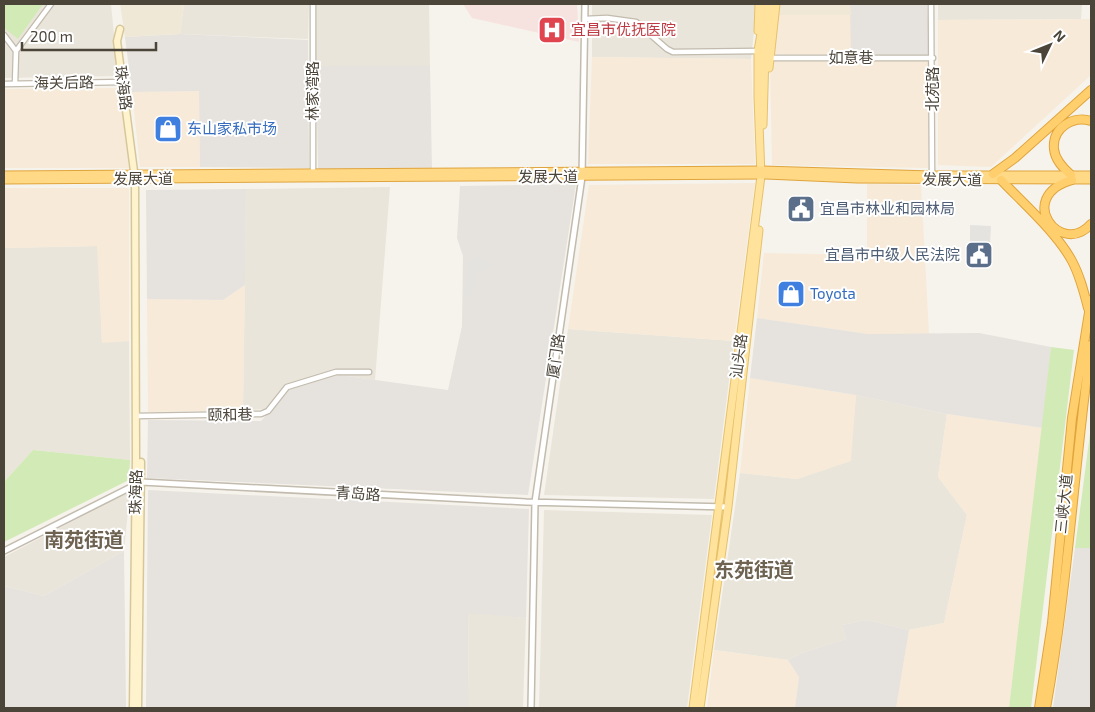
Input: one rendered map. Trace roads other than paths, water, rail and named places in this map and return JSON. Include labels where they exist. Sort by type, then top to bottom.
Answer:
[{"type":"highway","points":[[993,174],[1015,158],[1091,90]]},
{"type":"highway","points":[[1091,121],[1075,119],[1067,123],[1056,136],[1054,148],[1057,158],[1071,178],[1058,184],[1050,192],[1044,210],[1052,228],[1069,234],[1079,232],[1091,224]]},
{"type":"highway","name":"发展大道","points":[[763,173],[857,179],[1000,180],[1071,178],[1091,175]]},
{"type":"highway","name":"发展大道","points":[[4,180],[136,177],[763,173],[993,174],[1091,180]]},
{"type":"highway","name":"发展大道","points":[[4,175],[136,177]]},
{"type":"highway","points":[[1000,180],[1048,230],[1071,259],[1081,283],[1089,315]]},
{"type":"highway","name":"三峡大道","points":[[1039,708],[1052,623],[1072,418],[1091,300]]},
{"type":"highway","name":"三峡大道","points":[[1046,708],[1059,622],[1080,420],[1091,345]]},
{"type":"main road","points":[[758,51],[759,4]]},
{"type":"main road","name":"汕头路","points":[[763,173],[758,97],[758,51],[766,4]]},
{"type":"main road","name":"汕头路","points":[[700,708],[763,173],[764,52],[771,4]]},
{"type":"main road","points":[[763,137],[768,124],[769,58],[776,4]]},
{"type":"main road","name":"珠海路","points":[[124,82],[117,41],[120,29],[119,42],[136,177],[138,708]]},
{"type":"main road","name":"珠海路","points":[[133,708],[138,483]]},
{"type":"main road","name":"汕头路","points":[[693,708],[724,507]]},
{"type":"street","points":[[15,84],[16,50],[51,4]]},
{"type":"street","name":"林家湾路","points":[[312,4],[313,176]]},
{"type":"street","name":"厦门路","points":[[531,708],[535,502],[582,174],[585,4]]},
{"type":"street","name":"北苑路","points":[[931,4],[933,58],[932,175]]},
{"type":"street","points":[[585,19],[607,18],[636,22],[673,52],[758,51]]},
{"type":"street","points":[[4,35],[16,50]]},
{"type":"street","name":"如意巷","points":[[769,58],[933,58]]},
{"type":"street","name":"海关后路","points":[[4,84],[124,82]]},
{"type":"street","name":"颐和巷","points":[[138,416],[261,414],[268,411],[286,387],[336,372],[369,372]]},
{"type":"street","name":"青岛路","points":[[4,551],[138,483],[535,502],[724,507]]},
{"type":"place","name":"宜昌市优抚医院","points":[[552,30]]},
{"type":"place","name":"东山家私市场","points":[[168,129]]},
{"type":"place","name":"宜昌市林业和园林局","points":[[801,209]]},
{"type":"place","name":"宜昌市中级人民法院","points":[[979,255]]},
{"type":"place","name":"Toyota","points":[[791,294]]},
{"type":"district","name":"南苑街道","points":[[84,540]]},
{"type":"district","name":"东苑街道","points":[[754,570]]}]
